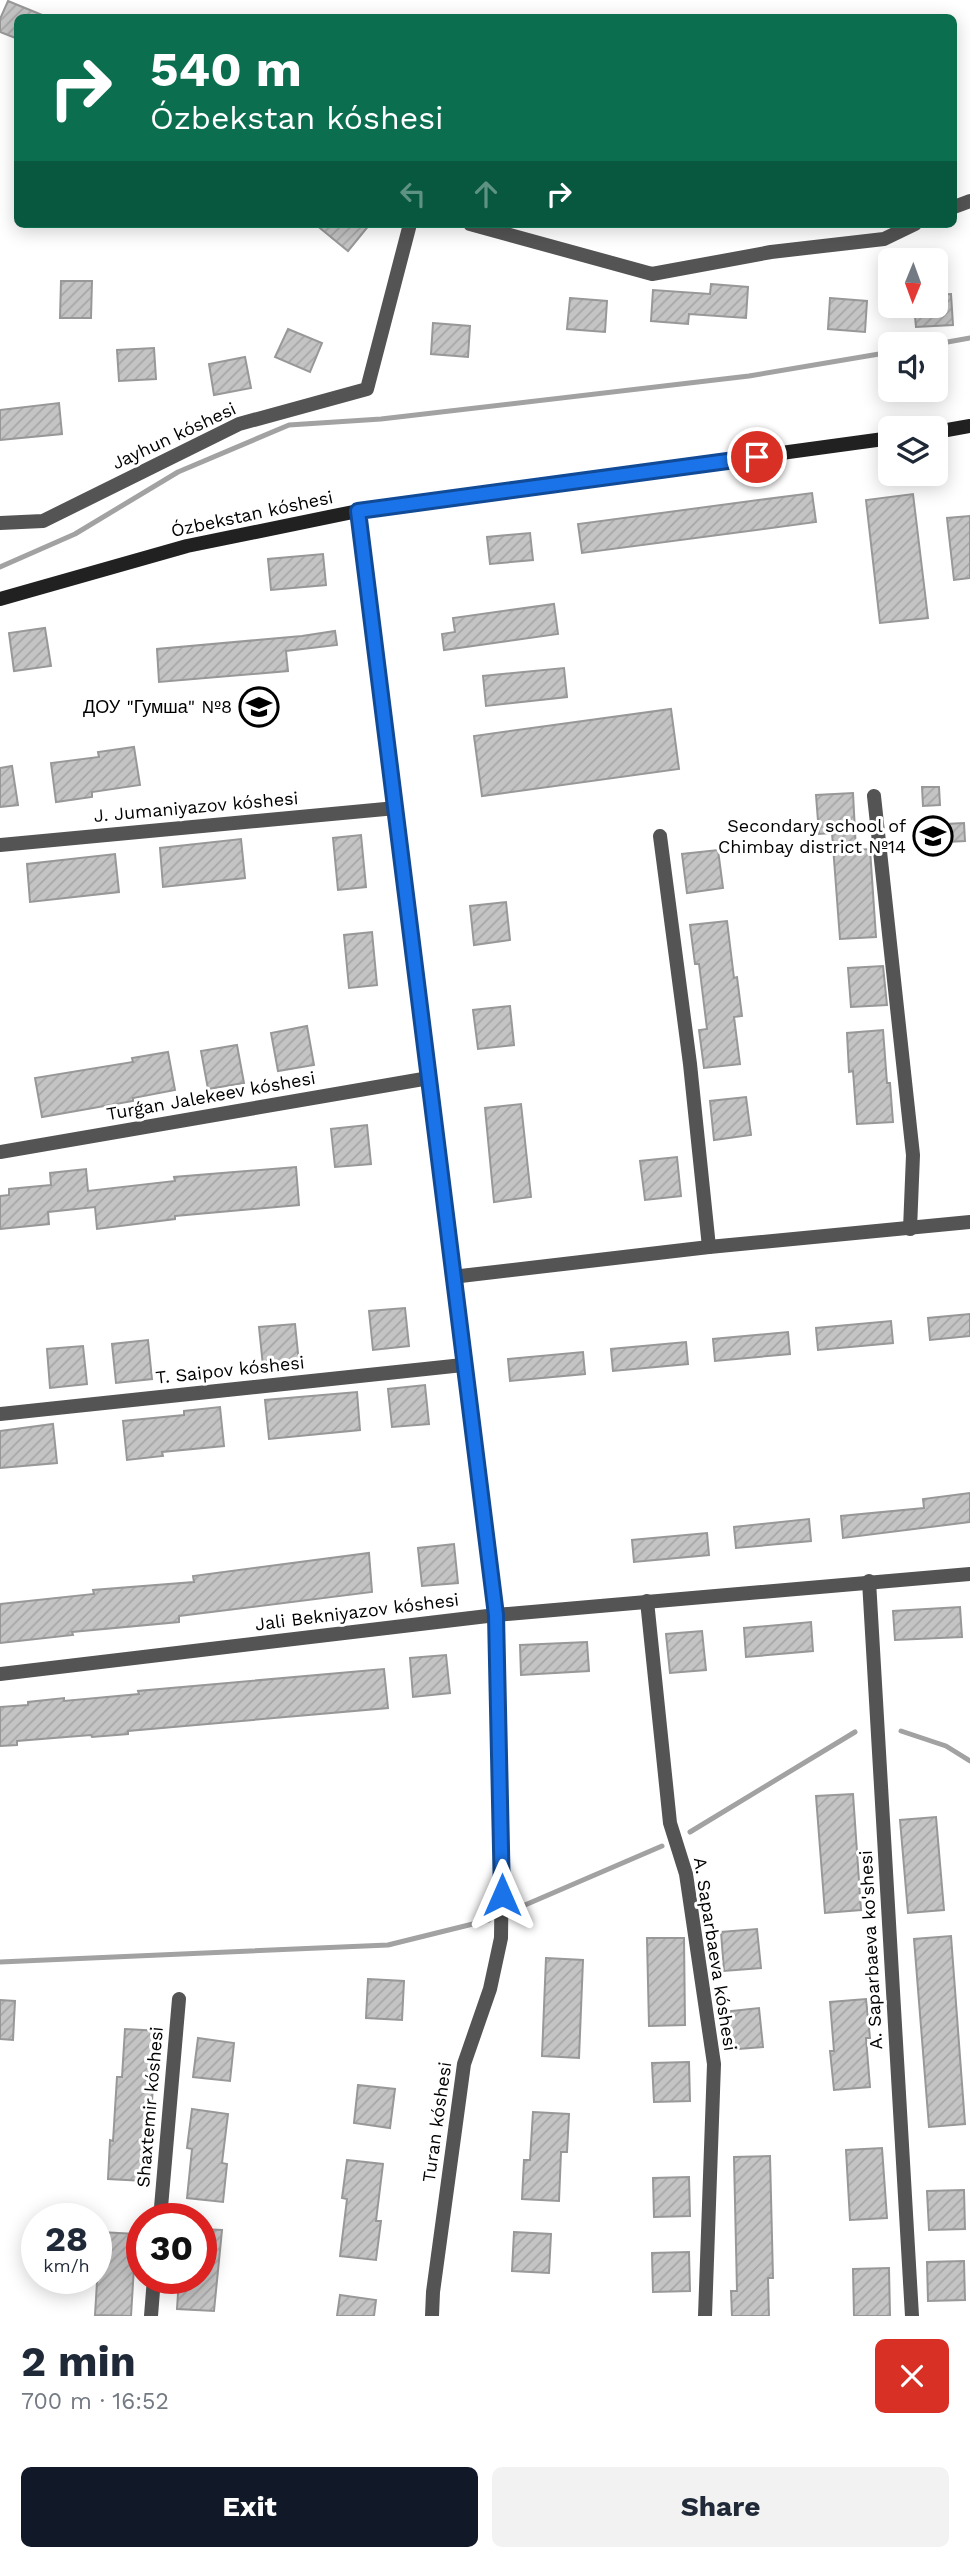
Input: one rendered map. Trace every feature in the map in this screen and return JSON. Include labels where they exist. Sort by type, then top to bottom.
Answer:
[{"type":"street","name":"Jayhun kóshesi","points":[[0,523],[43,521],[239,424],[367,389],[409,228]]},
{"type":"street","points":[[485,228],[652,274],[771,252],[884,239],[907,228]]},
{"type":"street","points":[[948,430],[970,426]]},
{"type":"street","name":"Ózbekstan kóshesi","points":[[0,600],[187,546],[358,511],[878,440]]},
{"type":"street","name":"Turan kóshesi","points":[[358,511],[496,1615],[502,1850],[501,1938],[490,1989],[464,2064],[432,2316]]},
{"type":"street","points":[[874,796],[913,1155],[910,1229]]},
{"type":"street","name":"J. Jumaniyazov kóshesi","points":[[0,845],[396,808]]},
{"type":"street","points":[[660,836],[690,1064],[709,1247]]},
{"type":"street","name":"Turǵan Jalekeev kóshesi","points":[[0,1152],[429,1078]]},
{"type":"street","points":[[452,1278],[709,1247],[970,1222]]},
{"type":"street","name":"T. Saipov kóshesi","points":[[0,1413],[463,1365]]},
{"type":"street","name":"Jali Bekniyazov kóshesi","points":[[0,1674],[496,1615],[970,1574]]},
{"type":"street","name":"A. Saparbaeva ko'shesi","points":[[869,1581],[912,2316]]},
{"type":"street","name":"A. Saparbaeva kóshesi","points":[[647,1601],[670,1823],[686,1874],[714,2064],[705,2316]]},
{"type":"street","name":"Shaxtemir kóshesi","points":[[161,2203],[179,1999]]},
{"type":"street","points":[[151,2316],[153,2294]]},
{"type":"building","points":[[8,1],[40,14],[14,14],[14,37],[0,32],[0,19]]},
{"type":"building","points":[[320,228],[367,228],[348,251]]},
{"type":"building","points":[[61,281],[92,281],[91,318],[60,318]]},
{"type":"building","points":[[711,284],[748,287],[746,318],[689,314],[688,324],[651,321],[653,290],[710,294]]},
{"type":"building","points":[[948,294],[951,294],[953,325],[916,327],[915,318],[948,318]]},
{"type":"building","points":[[570,298],[607,301],[605,332],[567,329]]},
{"type":"building","points":[[830,298],[867,301],[865,332],[828,329]]},
{"type":"building","points":[[433,323],[470,326],[468,357],[431,354]]},
{"type":"building","points":[[288,329],[322,343],[310,372],[275,357]]},
{"type":"building","points":[[154,348],[156,379],[119,381],[117,350]]},
{"type":"building","points":[[245,357],[251,388],[214,395],[209,364]]},
{"type":"building","points":[[59,403],[62,434],[0,440],[0,410]]},
{"type":"building","points":[[812,493],[816,522],[582,553],[578,524]]},
{"type":"building","points":[[913,494],[928,618],[880,623],[866,500]]},
{"type":"building","points":[[970,516],[970,578],[954,580],[947,518]]},
{"type":"building","points":[[530,533],[533,560],[490,564],[487,537]]},
{"type":"building","points":[[323,554],[326,585],[271,590],[268,559]]},
{"type":"building","points":[[554,604],[558,634],[444,650],[442,634],[455,632],[453,618]]},
{"type":"building","points":[[45,628],[51,666],[14,671],[9,633]]},
{"type":"building","points":[[335,631],[337,645],[286,651],[288,671],[159,682],[157,649]]},
{"type":"building","points":[[564,668],[567,697],[486,706],[483,676]]},
{"type":"building","points":[[671,709],[679,769],[482,796],[474,736]]},
{"type":"building","points":[[134,747],[140,785],[92,792],[92,797],[56,802],[51,763],[99,757],[98,752]]},
{"type":"building","points":[[12,766],[18,805],[0,807],[0,768]]},
{"type":"building","points":[[922,787],[939,787],[940,805],[923,806]]},
{"type":"building","points":[[853,793],[856,850],[870,849],[876,937],[840,939],[832,833],[819,834],[816,795]]},
{"type":"building","points":[[964,823],[965,841],[947,842],[945,824]]},
{"type":"building","points":[[361,835],[366,887],[338,890],[333,838]]},
{"type":"building","points":[[241,839],[245,878],[163,887],[160,848]]},
{"type":"building","points":[[718,850],[723,888],[687,893],[682,854]]},
{"type":"building","points":[[115,854],[119,892],[30,902],[27,864]]},
{"type":"building","points":[[506,902],[510,940],[474,945],[470,906]]},
{"type":"building","points":[[727,921],[742,1016],[734,1017],[740,1064],[704,1068],[699,1030],[707,1029],[699,964],[695,964],[690,925]]},
{"type":"building","points":[[372,932],[377,985],[349,988],[344,935]]},
{"type":"building","points":[[883,966],[887,1005],[851,1007],[848,968]]},
{"type":"building","points":[[510,1006],[514,1045],[478,1049],[473,1010]]},
{"type":"building","points":[[307,1026],[314,1065],[278,1071],[271,1033]]},
{"type":"building","points":[[883,1030],[893,1122],[857,1124],[853,1071],[849,1072],[847,1033]]},
{"type":"building","points":[[237,1045],[244,1083],[208,1089],[201,1051]]},
{"type":"building","points":[[168,1052],[175,1090],[133,1098],[133,1101],[42,1117],[35,1078],[133,1062],[132,1058]]},
{"type":"building","points":[[746,1097],[751,1135],[714,1140],[710,1101]]},
{"type":"building","points":[[521,1104],[531,1197],[494,1202],[485,1108]]},
{"type":"building","points":[[367,1125],[371,1164],[335,1167],[331,1129]]},
{"type":"building","points":[[677,1157],[681,1196],[645,1200],[640,1161]]},
{"type":"building","points":[[296,1167],[299,1205],[175,1216],[175,1219],[97,1229],[95,1207],[48,1212],[49,1224],[0,1229],[0,1196],[9,1195],[9,1189],[51,1185],[50,1173],[86,1169],[88,1191],[175,1181],[174,1177]]},
{"type":"building","points":[[405,1308],[409,1346],[373,1350],[369,1311]]},
{"type":"building","points":[[970,1314],[970,1336],[930,1340],[928,1318]]},
{"type":"building","points":[[891,1321],[893,1343],[818,1350],[816,1328]]},
{"type":"building","points":[[295,1324],[299,1363],[263,1366],[259,1327]]},
{"type":"building","points":[[788,1332],[790,1354],[715,1361],[713,1339]]},
{"type":"building","points":[[148,1340],[152,1379],[116,1383],[112,1344]]},
{"type":"building","points":[[686,1342],[688,1364],[613,1371],[611,1349]]},
{"type":"building","points":[[83,1346],[87,1384],[50,1388],[47,1349]]},
{"type":"building","points":[[583,1352],[585,1374],[510,1381],[508,1359]]},
{"type":"building","points":[[425,1385],[429,1424],[392,1427],[388,1389]]},
{"type":"building","points":[[357,1392],[360,1430],[269,1439],[265,1400]]},
{"type":"building","points":[[220,1407],[224,1446],[162,1452],[163,1456],[127,1460],[123,1421],[184,1415],[184,1411]]},
{"type":"building","points":[[53,1424],[57,1463],[0,1468],[0,1431]]},
{"type":"building","points":[[970,1493],[970,1522],[843,1538],[841,1516],[924,1508],[923,1499]]},
{"type":"building","points":[[809,1519],[811,1541],[736,1548],[734,1527]]},
{"type":"building","points":[[707,1533],[709,1555],[634,1562],[632,1540]]},
{"type":"building","points":[[454,1544],[458,1583],[422,1586],[418,1548]]},
{"type":"building","points":[[369,1553],[372,1592],[179,1616],[179,1622],[72,1632],[73,1635],[0,1643],[0,1604],[94,1594],[93,1590],[194,1582],[193,1576]]},
{"type":"building","points":[[960,1607],[962,1637],[895,1640],[893,1611]]},
{"type":"building","points":[[811,1622],[813,1651],[746,1657],[744,1628]]},
{"type":"building","points":[[702,1631],[706,1670],[670,1673],[666,1634]]},
{"type":"building","points":[[587,1642],[589,1671],[521,1675],[520,1645]]},
{"type":"building","points":[[446,1655],[450,1693],[413,1697],[410,1658]]},
{"type":"building","points":[[384,1669],[388,1708],[128,1731],[128,1734],[17,1741],[17,1745],[0,1746],[0,1707],[64,1698],[64,1701],[139,1694],[138,1691]]},
{"type":"building","points":[[853,1794],[861,1910],[825,1913],[816,1796]]},
{"type":"building","points":[[936,1817],[944,1910],[908,1913],[900,1820]]},
{"type":"building","points":[[757,1929],[761,1968],[724,1971],[721,1932]]},
{"type":"building","points":[[951,1936],[965,2124],[929,2127],[914,1939]]},
{"type":"building","points":[[647,1938],[684,1938],[685,2025],[649,2026]]},
{"type":"building","points":[[546,1958],[583,1960],[579,2058],[542,2056]]},
{"type":"building","points":[[368,1979],[404,1981],[402,2020],[366,2018]]},
{"type":"building","points":[[866,1999],[870,2038],[866,2038],[870,2087],[834,2090],[830,2051],[834,2051],[830,2002]]},
{"type":"building","points":[[0,2000],[15,2001],[13,2040],[0,2039]]},
{"type":"building","points":[[759,2008],[763,2047],[726,2050],[723,2012]]},
{"type":"building","points":[[125,2029],[161,2031],[159,2070],[154,2069],[151,2118],[148,2118],[144,2181],[108,2179],[117,2077],[122,2077]]},
{"type":"building","points":[[198,2038],[234,2043],[230,2081],[193,2077]]},
{"type":"building","points":[[689,2062],[690,2101],[654,2102],[652,2063]]},
{"type":"building","points":[[358,2085],[395,2089],[390,2128],[354,2123]]},
{"type":"building","points":[[192,2109],[228,2114],[222,2163],[227,2164],[223,2202],[187,2198],[192,2149],[187,2148]]},
{"type":"building","points":[[533,2112],[569,2114],[567,2152],[561,2152],[559,2201],[522,2199],[524,2160],[530,2160]]},
{"type":"building","points":[[882,2148],[887,2218],[850,2220],[846,2150]]},
{"type":"building","points":[[770,2156],[773,2278],[768,2278],[769,2316],[732,2316],[731,2291],[737,2291],[734,2157]]},
{"type":"building","points":[[347,2160],[383,2164],[376,2221],[381,2221],[376,2260],[340,2256],[347,2199],[342,2198]]},
{"type":"building","points":[[689,2177],[690,2216],[654,2217],[653,2178]]},
{"type":"building","points":[[964,2190],[965,2229],[929,2230],[927,2191]]},
{"type":"building","points":[[217,2230],[222,2230],[217,2281]]},
{"type":"building","points":[[514,2232],[551,2234],[549,2273],[512,2271]]},
{"type":"building","points":[[112,2233],[126,2233],[126,2294],[132,2294],[131,2316],[95,2315],[96,2294],[112,2294]]},
{"type":"building","points":[[689,2252],[690,2291],[653,2292],[652,2253]]},
{"type":"building","points":[[964,2261],[965,2300],[928,2301],[927,2262]]},
{"type":"building","points":[[889,2268],[890,2316],[854,2316],[853,2269]]},
{"type":"building","points":[[178,2294],[216,2294],[214,2311],[177,2309]]},
{"type":"building","points":[[340,2295],[376,2300],[374,2316],[337,2316]]},
{"type":"waterway","points":[[948,342],[970,338]]},
{"type":"waterway","points":[[0,567],[75,534],[178,472],[289,425],[381,419],[749,376],[878,354]]},
{"type":"waterway","points":[[901,1731],[946,1746],[970,1761]]},
{"type":"waterway","points":[[690,1832],[855,1732]]},
{"type":"waterway","points":[[518,1908],[662,1846]]},
{"type":"waterway","points":[[0,1962],[388,1945],[489,1920]]},
{"type":"place","name":"ДОУ \"Гумша\" №8","points":[[259,707]]},
{"type":"place","name":"Secondary school of Chimbay district №14","points":[[933,836]]},
{"type":"route","points":[[502,1895],[496,1615],[358,511],[757,457]]}]
